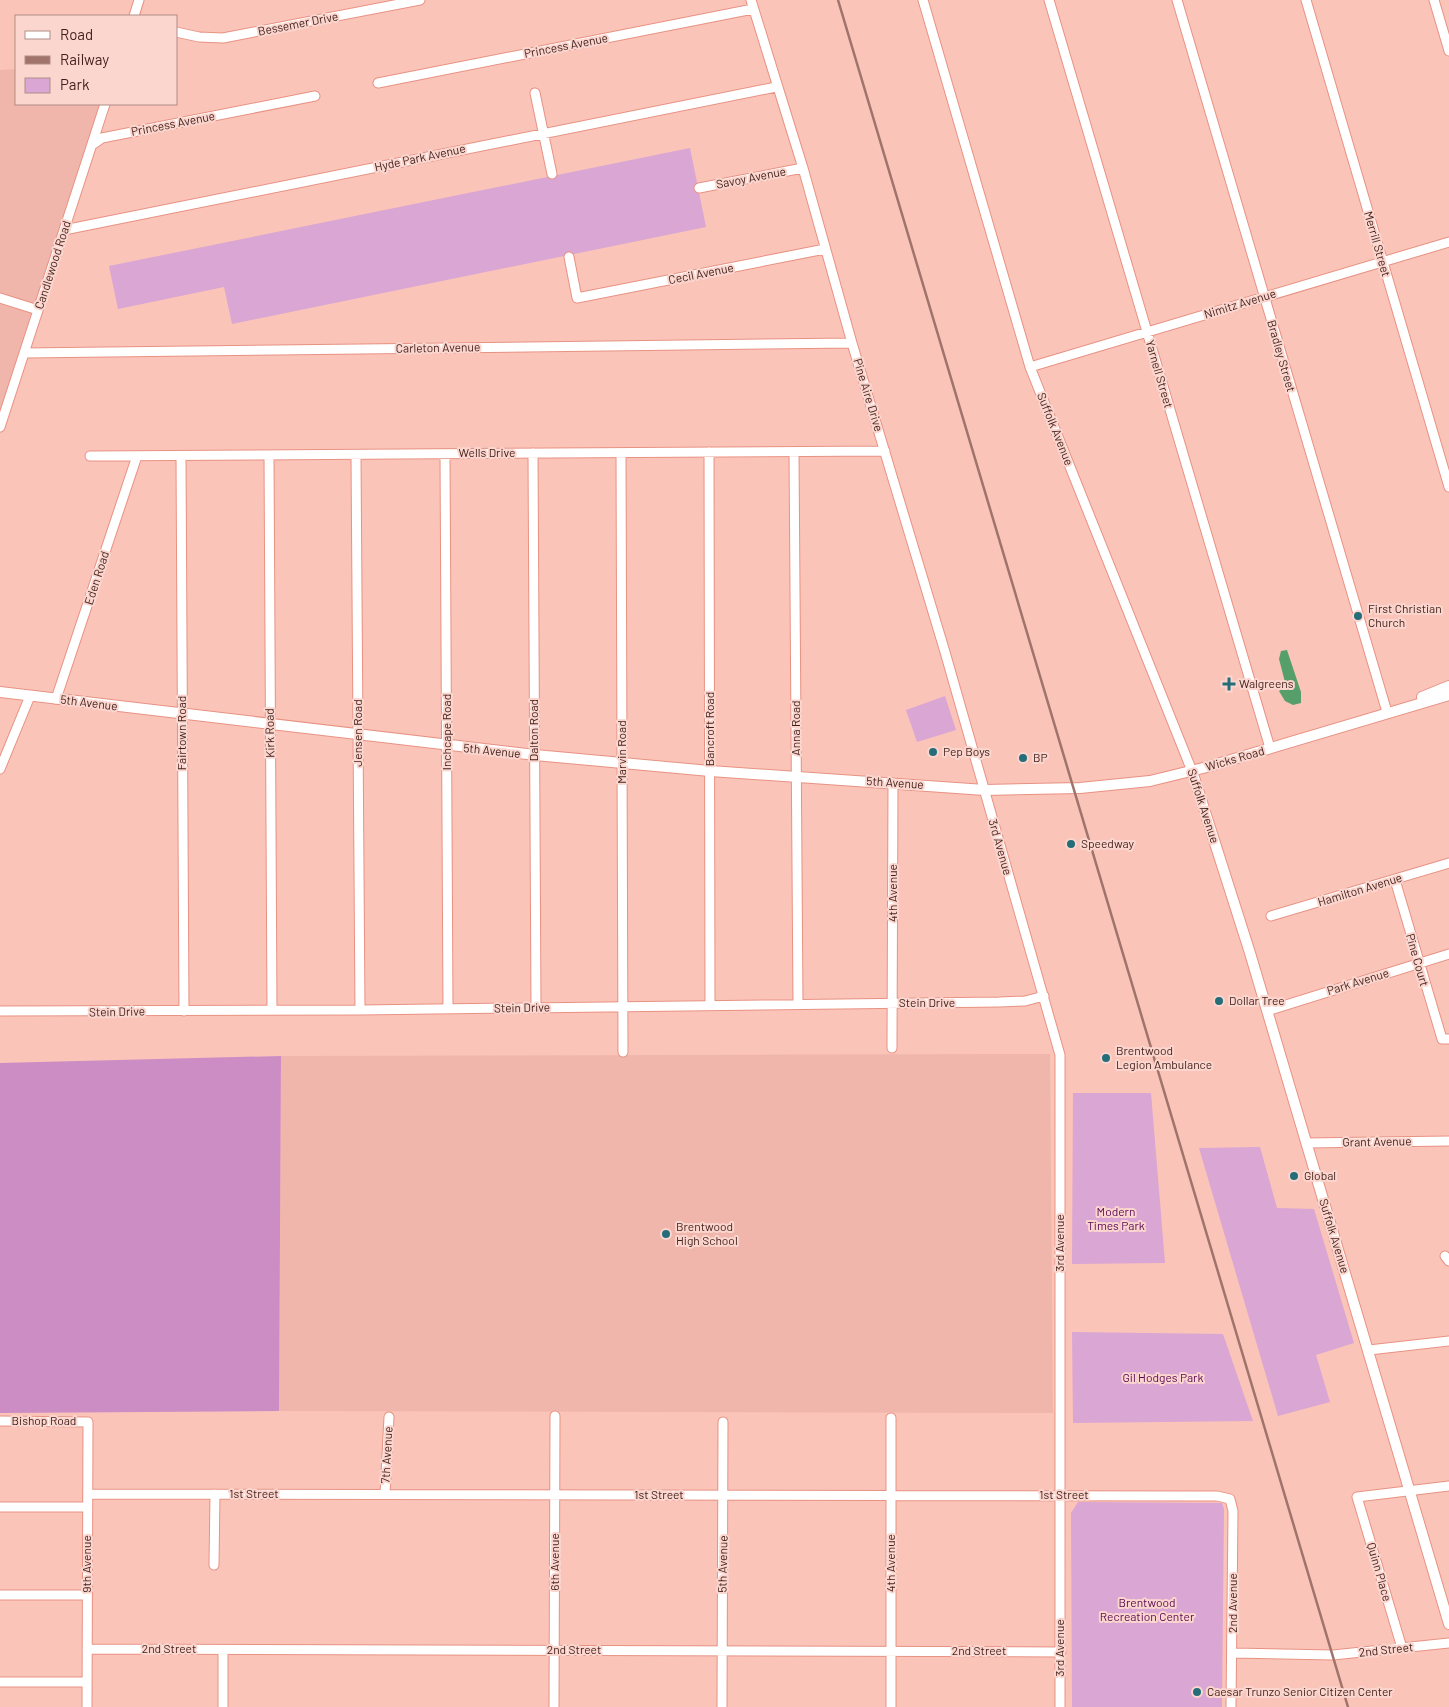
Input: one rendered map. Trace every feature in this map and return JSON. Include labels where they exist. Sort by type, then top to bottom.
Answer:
[{"type":"main road","points":[[1387,712],[1449,686]]},
{"type":"main road","name":"5th Avenue","points":[[0,692],[358,736],[535,755],[710,771],[985,790]]},
{"type":"main road","name":"Wicks Road","points":[[985,790],[1117,785],[1150,781],[1192,771],[1387,712],[1447,696]]},
{"type":"main road","name":"Suffolk Avenue","points":[[1192,771],[1241,923],[1449,1624]]},
{"type":"street","points":[[134,15],[139,0]]},
{"type":"street","name":"Bessemer Drive","points":[[178,32],[199,37],[223,38],[420,0]]},
{"type":"street","name":"Suffolk Avenue","points":[[923,0],[1030,367],[1192,771]]},
{"type":"street","name":"Yarnell Street","points":[[1049,0],[1270,748]]},
{"type":"street","name":"Bradley Street","points":[[1177,0],[1387,712]]},
{"type":"street","name":"Merrill Street","points":[[1306,0],[1449,487]]},
{"type":"street","points":[[1434,0],[1449,50]]},
{"type":"street","name":"Princess Avenue","points":[[378,83],[752,4]]},
{"type":"street","name":"Pine Aire Drive","points":[[752,4],[776,88],[803,168],[852,343],[985,790]]},
{"type":"street","name":"Hyde Park Avenue","points":[[64,230],[776,88]]},
{"type":"street","points":[[535,93],[552,174]]},
{"type":"street","name":"Princess Avenue","points":[[92,145],[102,138],[315,96]]},
{"type":"street","name":"Candlewood Road","points":[[0,427],[106,105]]},
{"type":"street","name":"Savoy Avenue","points":[[698,188],[803,168]]},
{"type":"street","name":"Nimitz Avenue","points":[[1030,367],[1449,242]]},
{"type":"street","name":"Cecil Avenue","points":[[569,257],[577,298],[825,249]]},
{"type":"street","points":[[0,298],[38,310]]},
{"type":"street","name":"Carleton Avenue","points":[[24,354],[852,343]]},
{"type":"street","name":"Wells Drive","points":[[90,456],[885,451]]},
{"type":"street","name":"Bancroft Road","points":[[709,452],[710,1005]]},
{"type":"street","name":"Anna Road","points":[[794,452],[798,1004]]},
{"type":"street","name":"Dalton Road","points":[[533,453],[536,1007]]},
{"type":"street","name":"Marvin Road","points":[[621,453],[623,1052]]},
{"type":"street","name":"Inchcape Road","points":[[445,454],[448,1009]]},
{"type":"street","name":"Kirk Road","points":[[269,455],[272,1010]]},
{"type":"street","name":"Jensen Road","points":[[356,455],[360,1010]]},
{"type":"street","name":"Eden Road","points":[[56,699],[137,456]]},
{"type":"street","name":"Fairtown Road","points":[[181,456],[184,1011]]},
{"type":"street","points":[[0,769],[30,696]]},
{"type":"street","name":"4th Avenue","points":[[892,1048],[893,783]]},
{"type":"street","name":"3rd Avenue","points":[[985,790],[1060,1055],[1060,1707]]},
{"type":"street","name":"Hamilton Avenue","points":[[1271,916],[1449,864]]},
{"type":"street","name":"Pine Court","points":[[1394,880],[1418,963],[1445,1039]]},
{"type":"street","name":"Park Avenue","points":[[1267,1011],[1449,954]]},
{"type":"street","name":"Stein Drive","points":[[0,1011],[360,1010],[999,1002],[1026,1001],[1044,996]]},
{"type":"street","name":"Grant Avenue","points":[[1306,1143],[1449,1141]]},
{"type":"street","points":[[1369,1350],[1449,1341]]},
{"type":"street","name":"6th Avenue","points":[[554,1707],[555,1416]]},
{"type":"street","name":"7th Avenue","points":[[385,1494],[389,1417]]},
{"type":"street","name":"4th Avenue","points":[[891,1418],[891,1707]]},
{"type":"street","name":"Bishop Road","points":[[0,1421],[88,1422]]},
{"type":"street","name":"9th Avenue","points":[[87,1707],[88,1422]]},
{"type":"street","name":"5th Avenue","points":[[722,1707],[723,1422]]},
{"type":"street","points":[[1409,1491],[1449,1486]]},
{"type":"street","name":"Quinn Place","points":[[1402,1648],[1357,1497],[1409,1491]]},
{"type":"street","name":"1st Street","points":[[88,1494],[1060,1495],[1208,1496],[1230,1500]]},
{"type":"street","points":[[214,1494],[214,1565]]},
{"type":"street","name":"2nd Avenue","points":[[1230,1500],[1233,1511],[1231,1707]]},
{"type":"street","points":[[0,1507],[87,1507]]},
{"type":"street","points":[[0,1595],[87,1595]]},
{"type":"street","name":"2nd Street","points":[[1232,1652],[1333,1655],[1449,1643]]},
{"type":"street","name":"2nd Street","points":[[87,1649],[1060,1652]]},
{"type":"street","points":[[223,1650],[223,1707]]},
{"type":"street","points":[[0,1682],[87,1682]]},
{"type":"shaded area","points":[[15,69],[15,105],[105,105],[0,427],[0,70]]},
{"type":"shaded area","points":[[1287,650],[1301,692],[1301,703],[1293,705],[1285,701],[1279,691],[1286,686],[1279,659],[1281,651]]},
{"type":"shaded area","name":"Brentwood High School","points":[[1050,1054],[1053,1413],[279,1411],[281,1056]]},
{"type":"shaded area","points":[[281,1056],[279,1411],[0,1413],[0,1063]]},
{"type":"green space","points":[[690,148],[706,227],[232,324],[224,287],[118,309],[109,266]]},
{"type":"green space","points":[[945,696],[956,730],[917,742],[906,710]]},
{"type":"green space","name":"Modern Times Park","points":[[1073,1093],[1151,1093],[1165,1263],[1072,1264]]},
{"type":"green space","points":[[1260,1147],[1277,1208],[1314,1209],[1354,1343],[1316,1355],[1330,1402],[1278,1416],[1199,1148]]},
{"type":"green space","name":"Gil Hodges Park","points":[[1072,1332],[1223,1334],[1253,1421],[1073,1423]]},
{"type":"green space","name":"Brentwood Recreation Center","points":[[1078,1502],[1222,1503],[1224,1509],[1222,1707],[1072,1707],[1071,1513]]},
{"type":"railway","points":[[838,0],[1348,1707]]},
{"type":"place","name":"First Christian Church","points":[[1358,616]]},
{"type":"place","name":"Walgreens","points":[[1229,684]]},
{"type":"place","name":"Pep Boys","points":[[933,752]]},
{"type":"place","name":"BP","points":[[1023,758]]},
{"type":"place","name":"Speedway","points":[[1071,844]]},
{"type":"place","name":"Dollar Tree","points":[[1219,1001]]},
{"type":"place","name":"Brentwood Legion Ambulance","points":[[1106,1058]]},
{"type":"place","name":"Global","points":[[1294,1176]]},
{"type":"place","name":"Brentwood High School","points":[[666,1234]]},
{"type":"place","name":"Caesar Trunzo Senior Citizen Center","points":[[1197,1692]]}]
